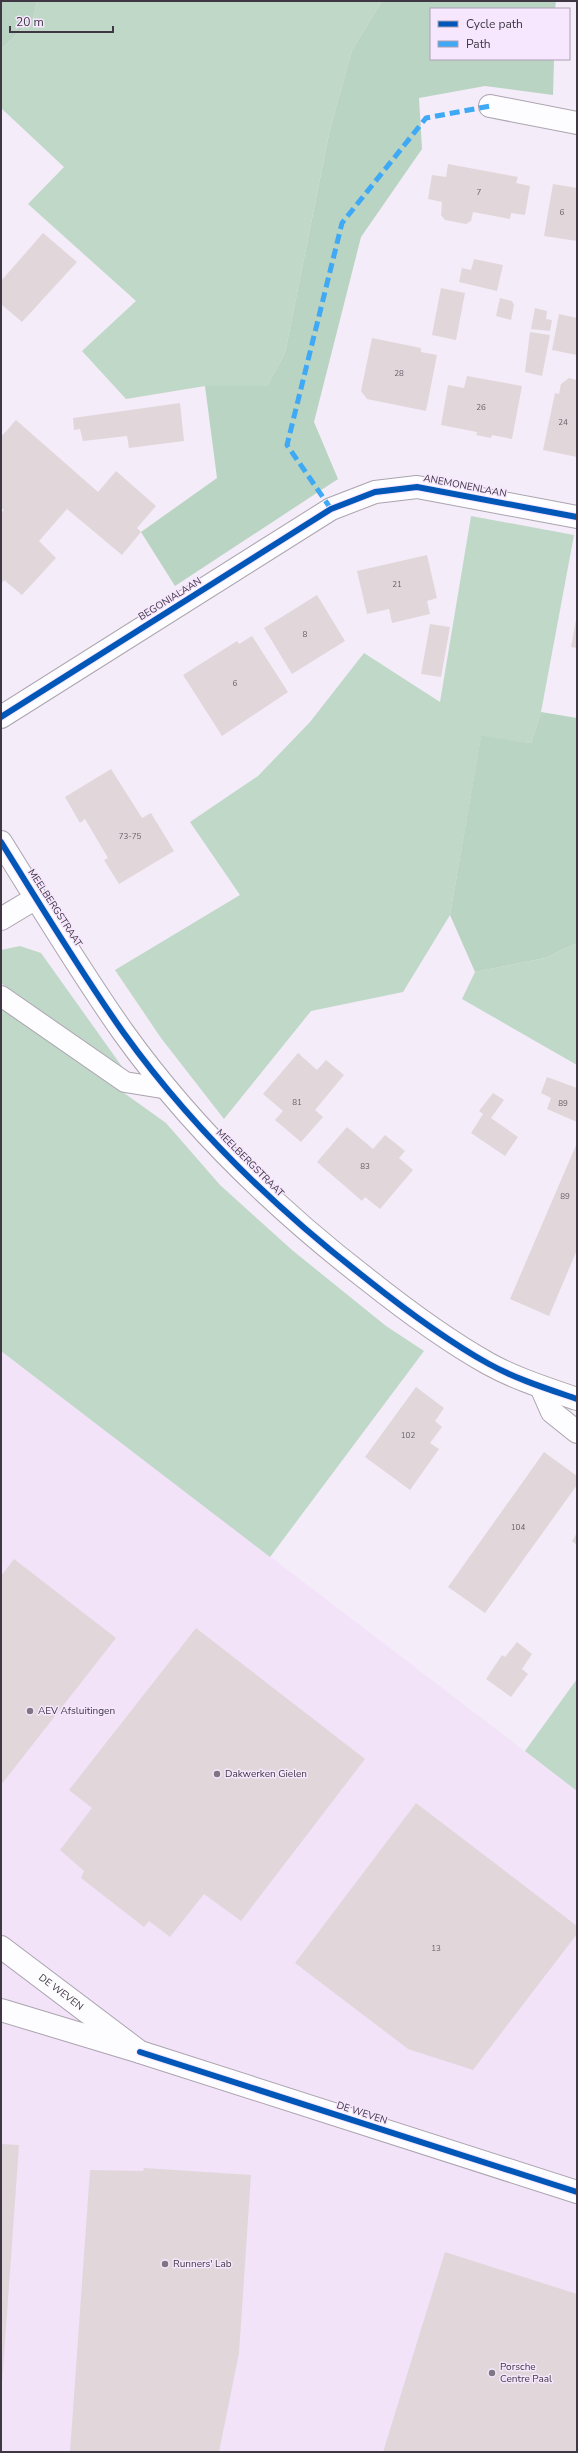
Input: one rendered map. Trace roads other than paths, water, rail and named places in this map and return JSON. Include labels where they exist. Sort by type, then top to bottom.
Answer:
[{"type":"street","points":[[490,106],[577,123]]},
{"type":"street","name":"ANEMONENLAAN","points":[[350,500],[375,492],[417,487],[577,517]]},
{"type":"street","name":"BEGONIALAAN","points":[[1,717],[331,509],[350,500]]},
{"type":"street","name":"MEELBERGSTRAAT","points":[[1,842],[123,1032],[200,1129],[268,1196],[335,1255],[426,1326],[491,1365],[541,1387],[577,1399]]},
{"type":"street","points":[[1,919],[36,898]]},
{"type":"street","points":[[541,1387],[552,1412],[577,1432]]},
{"type":"street","name":"DE WEVEN","points":[[1,1947],[140,2052]]},
{"type":"street","name":"DE WEVEN","points":[[1,2010],[140,2052],[577,2192]]},
{"type":"lane","points":[[1,996],[125,1082],[168,1089]]},
{"type":"place","name":"AEV Afsluitingen","points":[[30,1711]]},
{"type":"place","name":"Dakwerken Gielen","points":[[217,1774]]},
{"type":"place","name":"Runners' Lab","points":[[165,2264]]},
{"type":"place","name":"Porsche Centre Paal","points":[[492,2373]]}]
